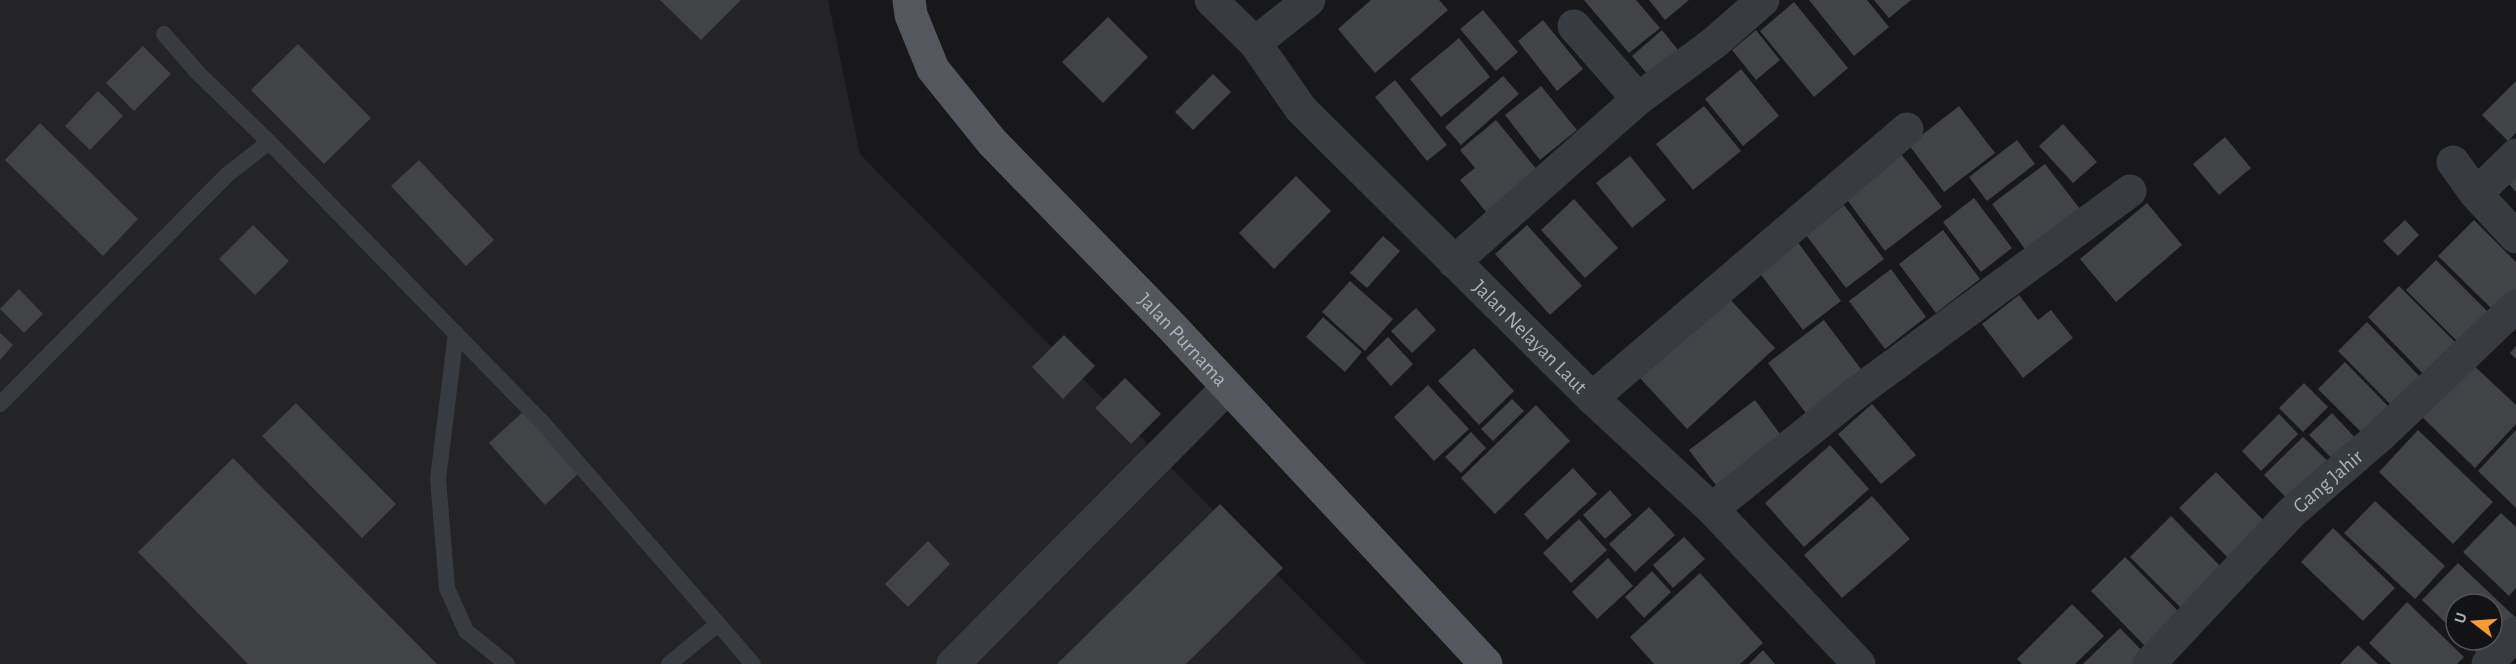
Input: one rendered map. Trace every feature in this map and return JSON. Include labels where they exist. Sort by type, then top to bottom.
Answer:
[{"type":"main road","name":"Jalan Purnama","points":[[909,0],[911,15],[933,69],[992,142],[1486,664]]},
{"type":"street","name":"Jalan Nelayan Laut","points":[[1210,0],[1256,44],[1301,109],[1592,398],[1712,509],[1859,664]]},
{"type":"street","points":[[1256,44],[1309,0]]},
{"type":"street","points":[[1454,262],[1638,99],[1714,43],[1763,0]]},
{"type":"street","points":[[1574,27],[1638,99]]},
{"type":"street","points":[[1592,398],[1907,129]]},
{"type":"street","points":[[2476,194],[2516,155]]},
{"type":"street","points":[[2453,162],[2476,194],[2516,237]]},
{"type":"street","points":[[1712,509],[1856,393],[2130,191]]},
{"type":"street","name":"Gang Jahir","points":[[2149,664],[2291,513],[2382,434],[2516,306]]},
{"type":"street","points":[[953,664],[1227,388]]},
{"type":"street","points":[[2488,664],[2516,633]]},
{"type":"lane","points":[[164,34],[198,72],[543,423],[753,664]]},
{"type":"lane","points":[[0,404],[228,174],[269,142]]},
{"type":"lane","points":[[456,333],[438,479],[447,588],[466,631],[507,664]]},
{"type":"lane","points":[[669,664],[718,624]]},
{"type":"shaded area","points":[[0,0],[828,0],[860,154],[1366,664],[0,664]]},
{"type":"building","points":[[660,0],[741,0],[701,40]]},
{"type":"building","points":[[1371,0],[1439,0],[1448,10],[1375,73],[1338,29]]},
{"type":"building","points":[[1584,0],[1636,0],[1660,28],[1629,53]]},
{"type":"building","points":[[1649,0],[1689,0],[1665,20]]},
{"type":"building","points":[[1809,0],[1867,0],[1889,27],[1854,56]]},
{"type":"building","points":[[1874,0],[1911,0],[1889,18]]},
{"type":"building","points":[[1794,2],[1848,68],[1814,97],[1760,31]]},
{"type":"building","points":[[1483,10],[1518,52],[1496,71],[1460,29]]},
{"type":"building","points":[[1108,17],[1148,57],[1103,103],[1062,62]]},
{"type":"building","points":[[1543,20],[1583,69],[1557,91],[1518,41]]},
{"type":"building","points":[[1662,30],[1678,50],[1648,75],[1632,56]]},
{"type":"building","points":[[1756,30],[1780,60],[1756,80],[1732,50]]},
{"type":"building","points":[[1459,38],[1490,77],[1441,117],[1410,79]]},
{"type":"building","points":[[298,44],[371,118],[324,164],[251,90]]},
{"type":"building","points":[[143,46],[171,74],[134,111],[106,83]]},
{"type":"building","points":[[1741,69],[1779,116],[1743,146],[1705,99]]},
{"type":"building","points":[[1213,74],[1231,92],[1193,130],[1175,112]]},
{"type":"building","points":[[1503,76],[1519,94],[1461,145],[1445,127]]},
{"type":"building","points":[[1395,80],[1447,145],[1427,161],[1375,97]]},
{"type":"building","points":[[2516,81],[2516,133],[2508,141],[2482,115]]},
{"type":"building","points":[[1541,86],[1577,130],[1540,160],[1505,115]]},
{"type":"building","points":[[98,91],[123,116],[90,150],[65,126]]},
{"type":"building","points":[[1704,106],[1741,151],[1693,190],[1656,144]]},
{"type":"building","points":[[1959,106],[1995,153],[1944,192],[1909,145]]},
{"type":"building","points":[[1496,120],[1538,171],[1487,213],[1460,180],[1475,168],[1460,150]]},
{"type":"building","points":[[40,123],[138,219],[103,256],[5,160]]},
{"type":"building","points":[[2063,124],[2097,162],[2073,183],[2039,146]]},
{"type":"building","points":[[2225,137],[2251,168],[2219,195],[2193,164]]},
{"type":"building","points":[[2017,140],[2035,164],[1987,201],[1969,177]]},
{"type":"building","points":[[1901,154],[1942,207],[1885,251],[1845,197]]},
{"type":"building","points":[[1630,156],[1666,200],[1632,228],[1596,183]]},
{"type":"building","points":[[419,160],[494,240],[466,266],[391,186]]},
{"type":"building","points":[[2045,164],[2081,210],[2027,252],[1992,204]]},
{"type":"building","points":[[1296,176],[1331,211],[1274,269],[1239,233]]},
{"type":"building","points":[[2516,177],[2516,192],[2509,184]]},
{"type":"building","points":[[1974,198],[2012,248],[1981,272],[1943,222]]},
{"type":"building","points":[[1574,199],[1618,248],[1585,278],[1541,230]]},
{"type":"building","points":[[2147,203],[2182,245],[2116,302],[2080,259]]},
{"type":"building","points":[[1844,205],[1884,259],[1846,288],[1806,235]]},
{"type":"building","points":[[2405,220],[2419,235],[2398,256],[2383,241]]},
{"type":"building","points":[[2474,220],[2516,262],[2516,293],[2496,313],[2438,256]]},
{"type":"building","points":[[253,225],[289,261],[255,295],[219,259]]},
{"type":"building","points":[[1527,225],[1582,286],[1550,315],[1495,254]]},
{"type":"building","points":[[1943,230],[1980,279],[1936,313],[1899,264]]},
{"type":"building","points":[[1383,236],[1400,251],[1367,288],[1350,273]]},
{"type":"building","points":[[1794,237],[1841,301],[1803,330],[1755,267]]},
{"type":"building","points":[[2436,260],[2489,313],[2459,343],[2406,290]]},
{"type":"building","points":[[1891,269],[1926,317],[1885,349],[1849,301]]},
{"type":"building","points":[[1350,281],[1393,319],[1365,351],[1322,312]]},
{"type":"building","points":[[2399,286],[2458,345],[2426,377],[2368,317]]},
{"type":"building","points":[[19,289],[43,314],[24,333],[0,309]]},
{"type":"building","points":[[2019,295],[2038,320],[2051,310],[2073,338],[2023,378],[1982,324]]},
{"type":"building","points":[[1728,297],[1775,348],[1687,429],[1640,378]]},
{"type":"building","points":[[1416,308],[1436,330],[1412,353],[1391,331]]},
{"type":"building","points":[[1323,317],[1362,352],[1345,372],[1306,337]]},
{"type":"building","points":[[1824,320],[1864,373],[1808,416],[1768,363]]},
{"type":"building","points":[[2367,322],[2422,379],[2393,407],[2338,351]]},
{"type":"building","points":[[0,333],[13,345],[0,360]]},
{"type":"building","points":[[1064,335],[1095,366],[1063,399],[1032,367]]},
{"type":"building","points":[[1388,337],[1413,364],[1391,386],[1366,358]]},
{"type":"building","points":[[2516,346],[2516,359],[2510,353]]},
{"type":"building","points":[[1474,348],[1514,391],[1479,425],[1438,381]]},
{"type":"building","points":[[2345,362],[2390,408],[2364,435],[2318,389]]},
{"type":"building","points":[[2470,362],[2516,405],[2516,424],[2475,468],[2420,415]]},
{"type":"building","points":[[1125,378],[1161,414],[1131,444],[1095,408]]},
{"type":"building","points":[[2304,383],[2328,407],[2303,432],[2279,408]]},
{"type":"building","points":[[1428,385],[1469,429],[1434,461],[1394,417]]},
{"type":"building","points":[[1512,399],[1524,411],[1493,441],[1481,429]]},
{"type":"building","points":[[1755,400],[1783,438],[1718,488],[1689,450]]},
{"type":"building","points":[[296,403],[396,504],[362,538],[262,436]]},
{"type":"building","points":[[1872,404],[1916,455],[1881,484],[1838,434]]},
{"type":"building","points":[[1536,405],[1570,441],[1495,514],[1461,478]]},
{"type":"building","points":[[526,409],[582,470],[545,505],[489,443]]},
{"type":"building","points":[[2332,413],[2361,444],[2339,466],[2309,435]]},
{"type":"building","points":[[2279,414],[2298,434],[2261,471],[2242,451]]},
{"type":"building","points":[[2418,430],[2493,502],[2453,544],[2379,472]]},
{"type":"building","points":[[2516,430],[2516,508],[2478,471]]},
{"type":"building","points":[[1471,432],[1486,448],[1461,473],[1445,457]]},
{"type":"building","points":[[2303,437],[2335,468],[2295,507],[2264,475]]},
{"type":"building","points":[[1830,445],[1869,489],[1804,547],[1765,503]]},
{"type":"building","points":[[233,458],[437,664],[248,664],[138,552]]},
{"type":"building","points":[[1573,468],[1597,494],[1547,540],[1524,514]]},
{"type":"building","points":[[2216,472],[2271,528],[2235,565],[2179,508]]},
{"type":"building","points":[[1610,490],[1632,515],[1605,539],[1583,515]]},
{"type":"building","points":[[1872,496],[1910,539],[1842,598],[1804,555]]},
{"type":"building","points":[[2375,501],[2445,566],[2415,599],[2344,533]]},
{"type":"building","points":[[1220,504],[1283,568],[1186,664],[1057,664]]},
{"type":"building","points":[[1649,507],[1675,535],[1635,572],[1609,544]]},
{"type":"building","points":[[2501,513],[2516,527],[2516,588],[2509,596],[2463,552]]},
{"type":"building","points":[[2171,516],[2227,573],[2186,613],[2130,557]]},
{"type":"building","points":[[1579,519],[1607,550],[1571,583],[1543,553]]},
{"type":"building","points":[[2333,528],[2395,588],[2363,621],[2301,562]]},
{"type":"building","points":[[1684,537],[1705,559],[1673,588],[1653,565]]},
{"type":"building","points":[[928,541],[950,564],[908,607],[885,584]]},
{"type":"building","points":[[2125,557],[2186,619],[2152,653],[2091,591]]},
{"type":"building","points":[[1608,558],[1633,586],[1597,619],[1572,592]]},
{"type":"building","points":[[2458,563],[2489,592],[2444,592],[2444,621],[2422,600]]},
{"type":"building","points":[[1652,571],[1671,592],[1644,618],[1625,597]]},
{"type":"building","points":[[1700,573],[1763,643],[1740,664],[1654,664],[1630,637]]},
{"type":"building","points":[[2407,602],[2444,638],[2444,652],[2459,652],[2464,657],[2457,664],[2391,664],[2369,643]]},
{"type":"building","points":[[2072,604],[2104,636],[2075,664],[2022,664],[2017,659]]},
{"type":"building","points":[[2504,607],[2515,617],[2504,629]]},
{"type":"building","points":[[2120,628],[2149,658],[2144,664],[2083,664]]},
{"type":"building","points":[[2358,645],[2378,664],[2340,664]]},
{"type":"building","points":[[1763,650],[1775,664],[1749,664]]}]
